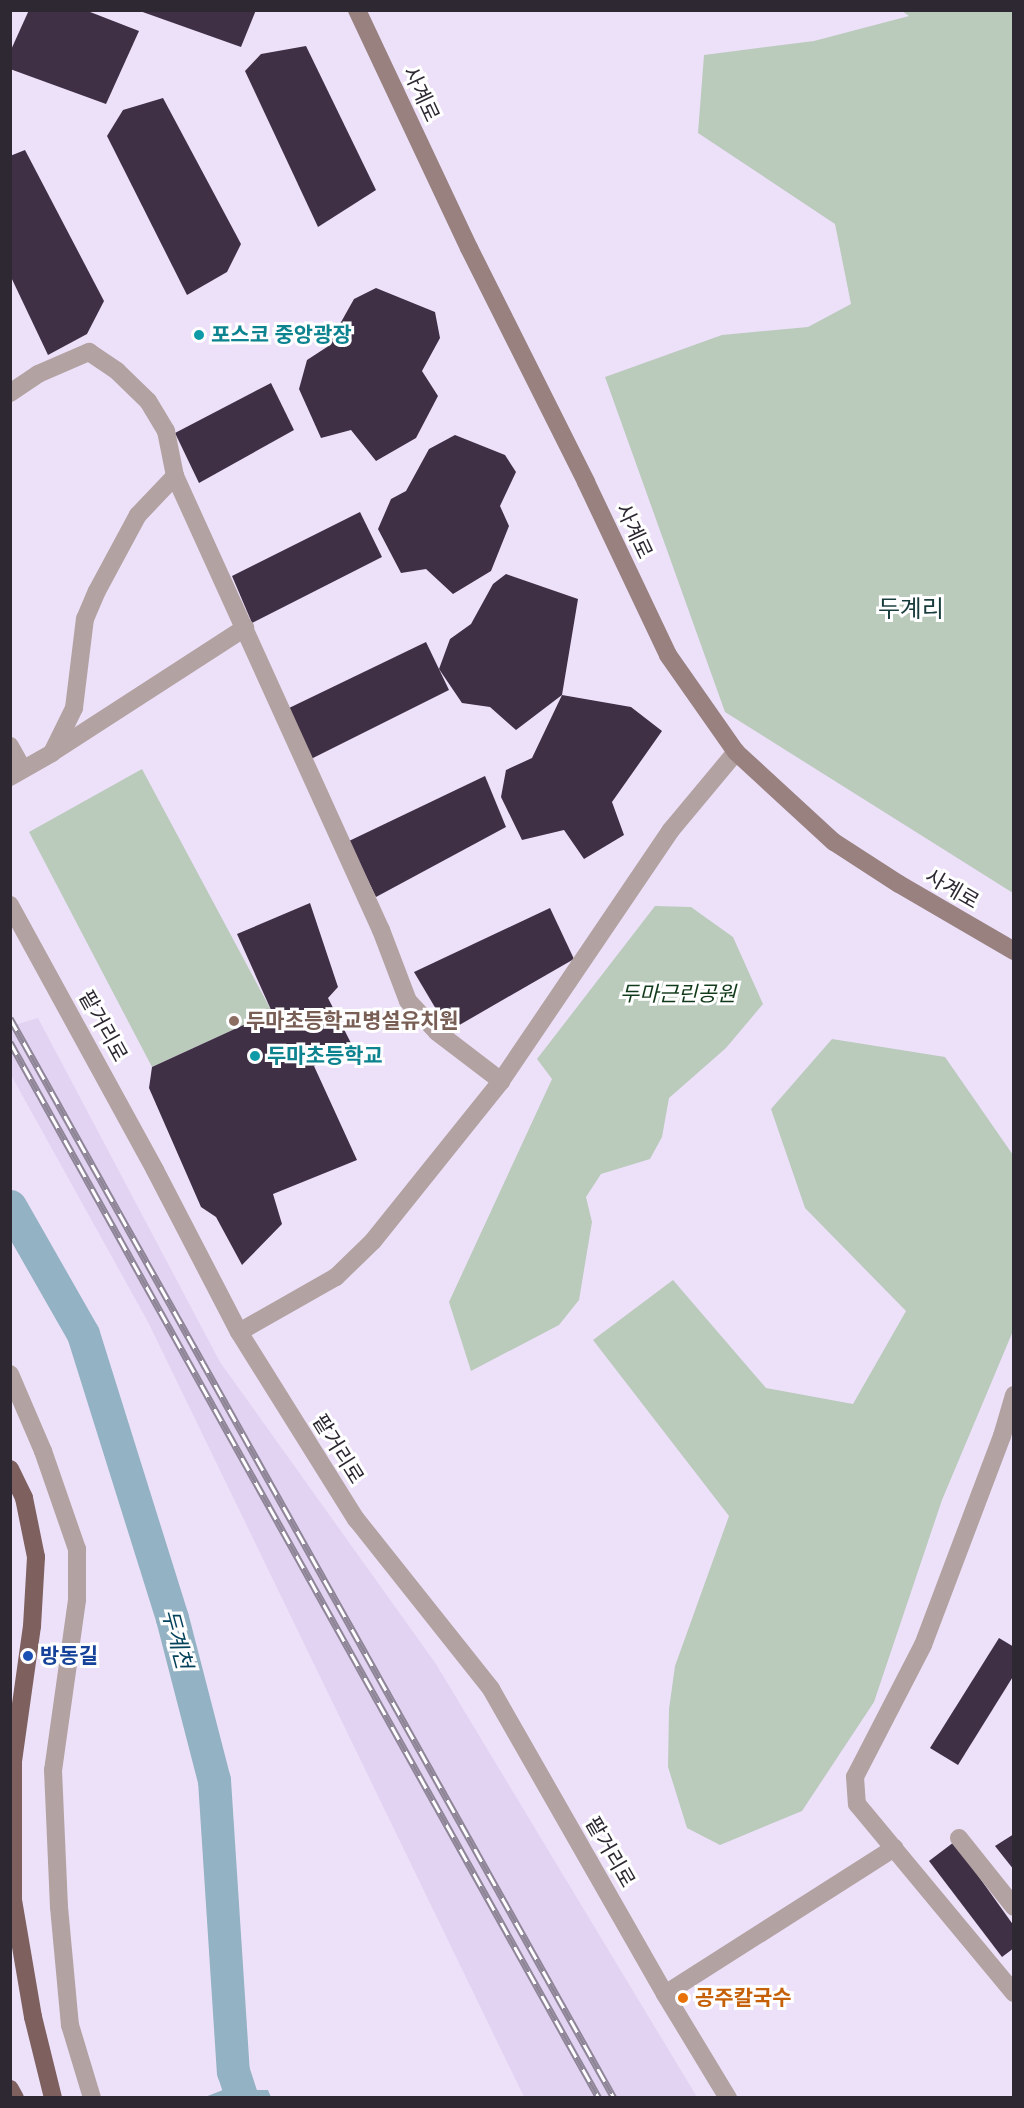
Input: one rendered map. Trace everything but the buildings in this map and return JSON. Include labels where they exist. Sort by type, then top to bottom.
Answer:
[{"type":"highway","points":[[10,1469],[24,1498],[36,1557],[33,1626],[13,1761],[13,1900],[33,2017],[53,2097]]},
{"type":"highway","points":[[10,2089],[15,2097]]},
{"type":"main road","name":"사계로","points":[[357,10],[469,248],[586,482],[668,656],[736,752],[834,842],[899,884],[1014,951]]},
{"type":"street","points":[[10,393],[38,374],[89,352],[117,371],[148,401],[166,431],[175,476],[381,930],[408,1001],[437,1032],[501,1081]]},
{"type":"street","points":[[52,753],[74,708],[85,619],[97,591],[138,515],[175,476]]},
{"type":"street","points":[[10,746],[17,773],[52,753],[245,628]]},
{"type":"street","points":[[239,1332],[336,1276],[373,1241],[501,1081],[671,830],[736,752]]},
{"type":"street","name":"팥거리로","points":[[10,905],[155,1170],[239,1332],[356,1519],[491,1689],[665,1994],[728,2097]]},
{"type":"street","points":[[10,1374],[43,1450],[77,1549],[77,1600],[53,1770],[59,1907],[70,2025],[92,2097]]},
{"type":"street","points":[[1014,1395],[1002,1436],[923,1645],[855,1777],[857,1804],[894,1848],[1007,1971],[1014,1993]]},
{"type":"street","points":[[959,1838],[1014,1907]]},
{"type":"street","points":[[665,1994],[894,1848]]},
{"type":"shaded area","points":[[38,1018],[220,1362],[436,1664],[697,2097],[524,2097],[148,1322],[11,1075],[11,1026]]},
{"type":"green space","points":[[902,11],[1013,11],[1013,893],[725,712],[605,377],[722,335],[808,327],[851,304],[835,224],[698,133],[704,55],[814,41],[909,16]]},
{"type":"green space","points":[[142,769],[272,1012],[152,1067],[29,832]]},
{"type":"green space","name":"두마근린공원","points":[[655,906],[691,907],[733,937],[763,1004],[726,1048],[669,1098],[662,1137],[650,1159],[601,1174],[586,1197],[592,1222],[579,1300],[559,1325],[471,1371],[449,1302],[552,1079],[537,1059]]},
{"type":"green space","points":[[832,1039],[945,1057],[1013,1155],[1013,1331],[942,1500],[874,1702],[802,1811],[720,1845],[687,1828],[668,1767],[669,1709],[675,1666],[729,1516],[593,1340],[673,1280],[766,1388],[853,1404],[906,1311],[805,1208],[771,1109]]},
{"type":"water","points":[[243,2068],[251,2090],[268,2090],[271,2097],[205,2097],[223,2090],[224,2072]]},
{"type":"waterway","name":"두계천","points":[[10,1206],[83,1334],[172,1618],[214,1780],[233,2071],[242,2098]]},
{"type":"railway","points":[[10,1018],[614,2098]]},
{"type":"railway","points":[[10,1042],[599,2098]]},
{"type":"place","name":"포스코 중앙광장","points":[[199,335]]},
{"type":"place","name":"두마초등학교병설유치원","points":[[234,1021]]},
{"type":"place","name":"두마초등학교","points":[[255,1056]]},
{"type":"place","name":"방동길","points":[[28,1656]]},
{"type":"place","name":"공주칼국수","points":[[683,1998]]},
{"type":"district","name":"두계리","points":[[911,609]]}]
